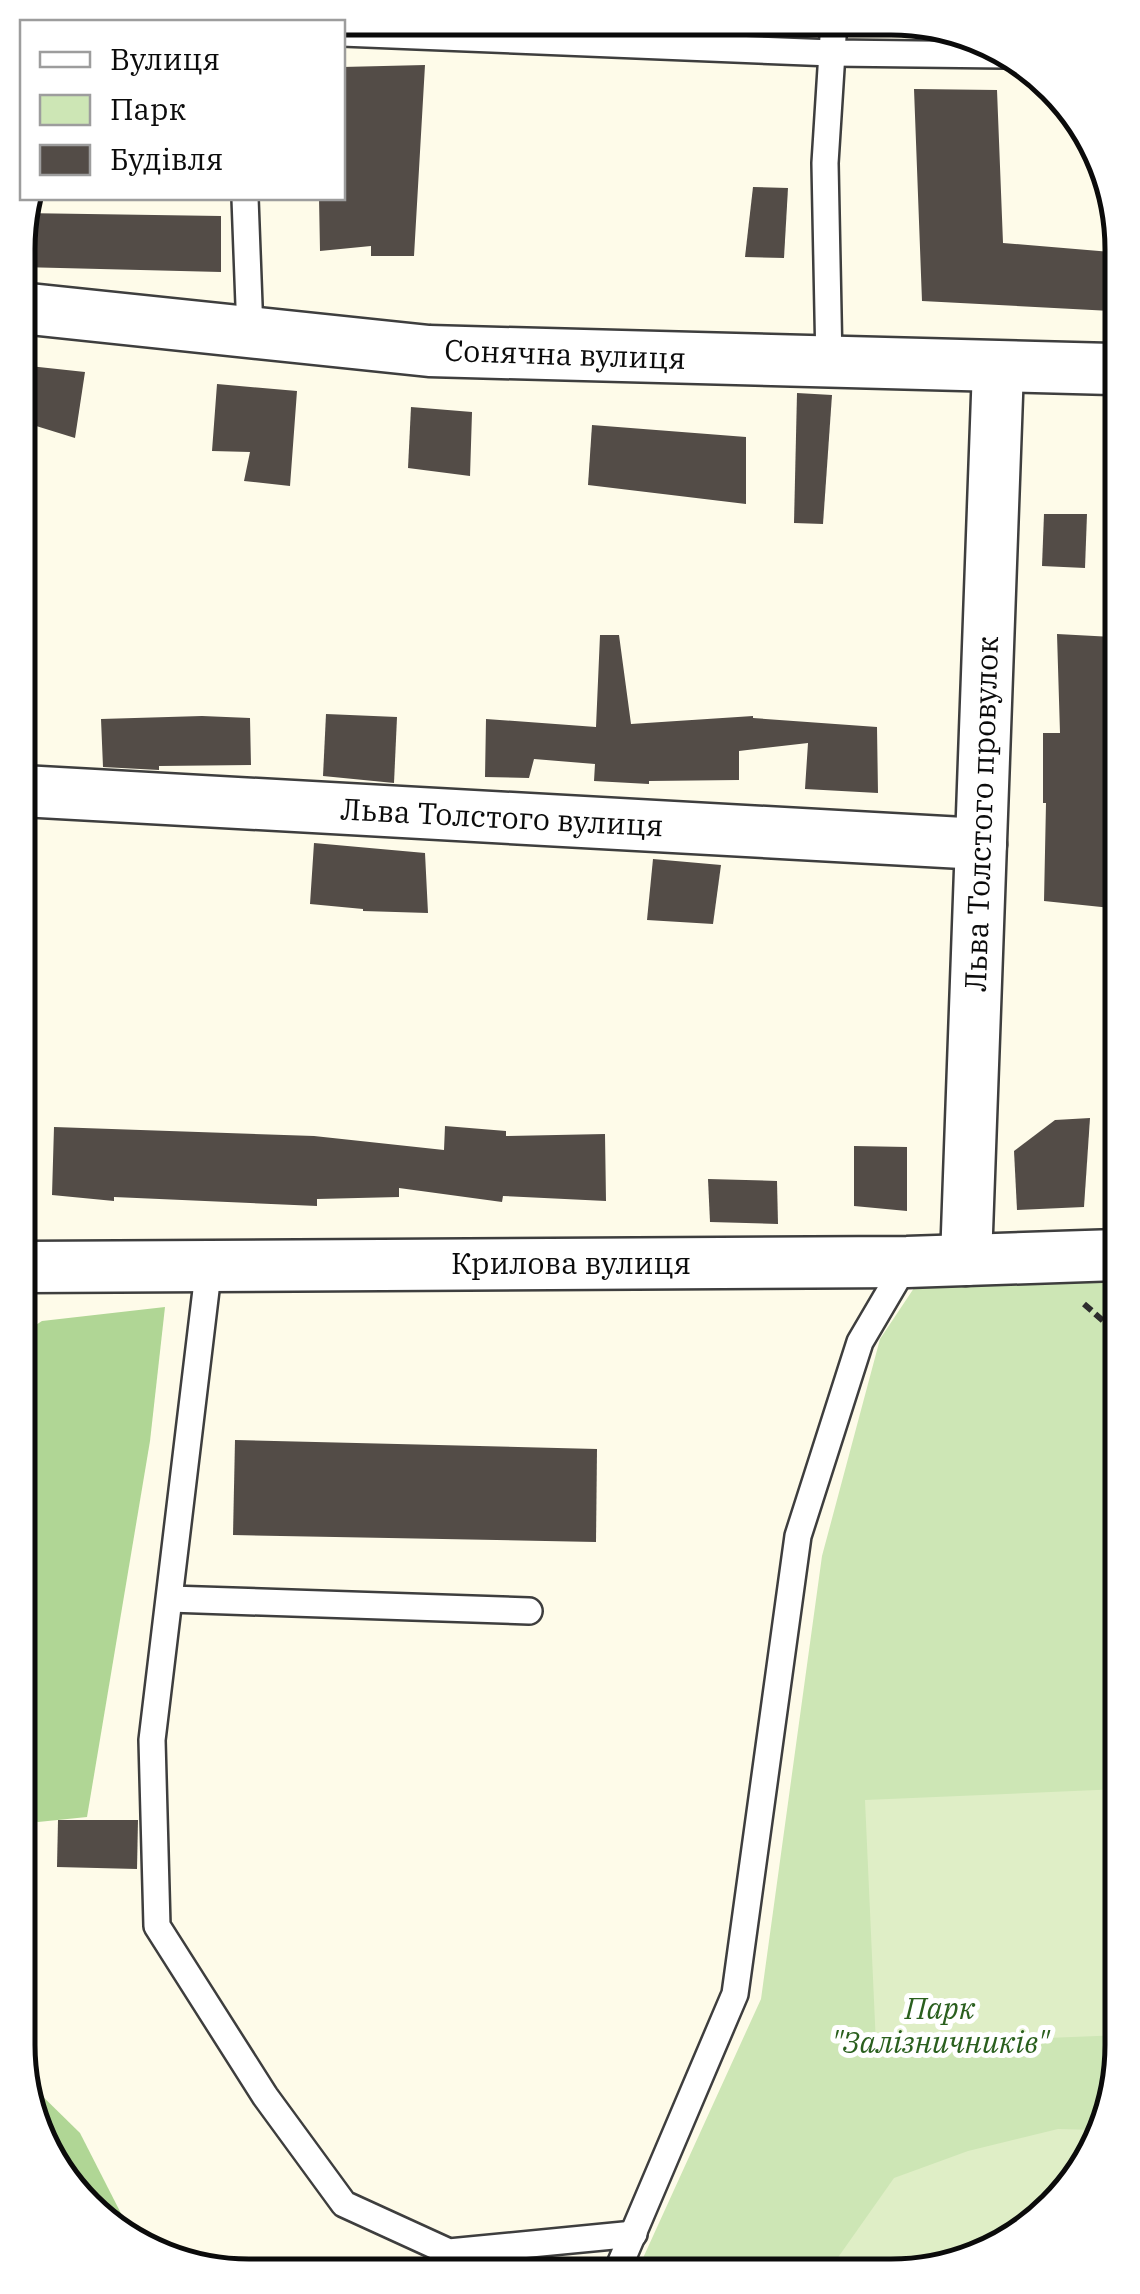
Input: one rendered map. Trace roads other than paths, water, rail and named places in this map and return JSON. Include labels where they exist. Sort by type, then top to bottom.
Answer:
[{"type":"street","name":"Сонячна вулиця","points":[[35,310],[428,351],[1105,369]]},
{"type":"street","name":"Льва Толстого провулок","points":[[966,1260],[998,368]]},
{"type":"street","name":"Льва Толстого вулиця","points":[[35,793],[981,844]]},
{"type":"street","name":"Крилова вулиця","points":[[35,1267],[907,1262],[1105,1255]]},
{"type":"lane","points":[[391,35],[832,53],[981,55]]},
{"type":"lane","points":[[829,362],[825,163],[833,35]]},
{"type":"lane","points":[[246,200],[250,332]]},
{"type":"lane","points":[[623,2259],[735,1994],[798,1536],[860,1342],[907,1262]]},
{"type":"lane","points":[[209,1265],[152,1740],[157,1926],[265,2096],[344,2204],[449,2252],[634,2234]]},
{"type":"lane","points":[[170,1599],[530,1611]]},
{"type":"park label","name":"Парк \"Залізничників\"","points":[[940,2026]]}]
